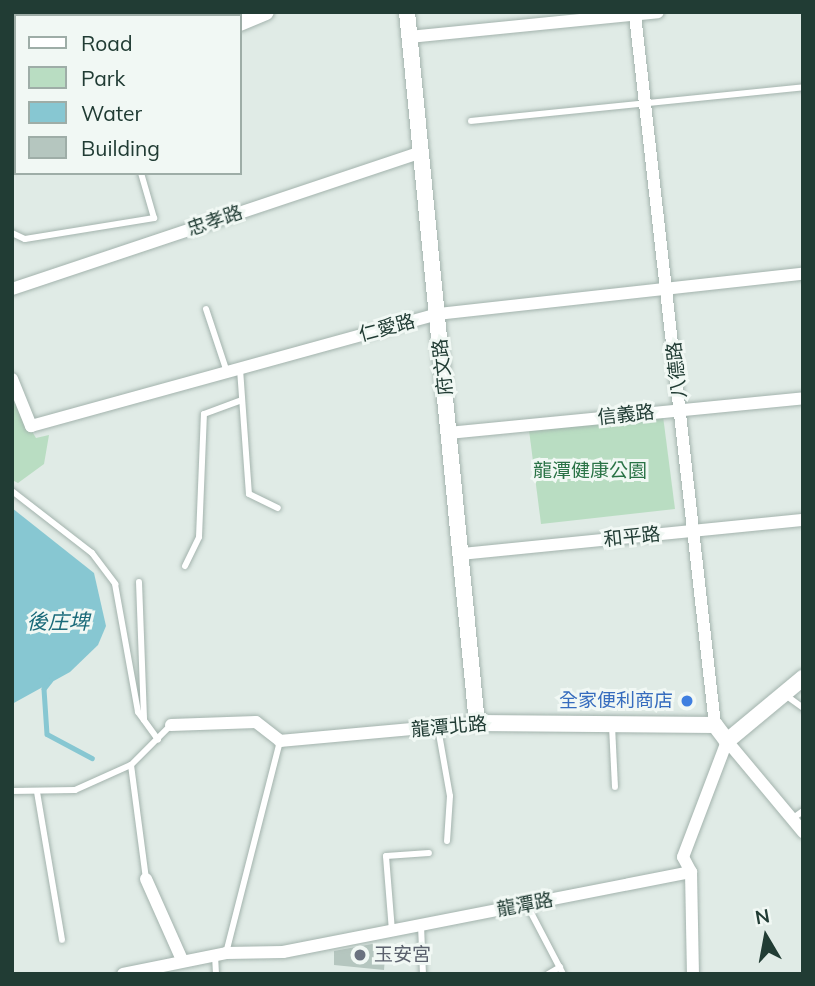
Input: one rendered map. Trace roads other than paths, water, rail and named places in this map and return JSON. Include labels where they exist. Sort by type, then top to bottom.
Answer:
[{"type":"street","points":[[242,22],[266,12]]},
{"type":"street","name":"府文路","points":[[407,12],[418,153],[438,314],[477,723]]},
{"type":"street","points":[[409,37],[658,12]]},
{"type":"street","name":"八德路","points":[[635,15],[669,290],[715,725]]},
{"type":"street","name":"忠孝路","points":[[12,289],[418,153]]},
{"type":"street","name":"仁愛路","points":[[12,379],[31,426],[438,314],[803,274]]},
{"type":"street","name":"信義路","points":[[449,433],[803,398]]},
{"type":"street","name":"和平路","points":[[461,554],[803,520]]},
{"type":"street","points":[[693,974],[691,872],[682,857],[727,741],[803,678]]},
{"type":"street","points":[[171,724],[256,722],[279,741]]},
{"type":"street","name":"龍潭北路","points":[[279,741],[477,723],[715,725]]},
{"type":"street","points":[[715,725],[797,815],[803,832]]},
{"type":"street","name":"龍潭路","points":[[123,974],[220,954],[284,952],[691,872]]},
{"type":"street","points":[[146,879],[182,960]]},
{"type":"lane","points":[[471,121],[803,87]]},
{"type":"lane","points":[[12,233],[24,239],[154,218],[142,175]]},
{"type":"lane","points":[[206,309],[233,370],[242,400],[249,494],[278,508]]},
{"type":"lane","points":[[185,566],[200,537],[204,414],[242,400]]},
{"type":"lane","points":[[12,491],[92,553],[115,584],[144,720],[158,740]]},
{"type":"lane","points":[[139,582],[144,720]]},
{"type":"lane","points":[[782,693],[803,708]]},
{"type":"lane","points":[[12,790],[75,790],[131,765],[171,724]]},
{"type":"lane","points":[[612,724],[615,787]]},
{"type":"lane","points":[[438,728],[450,796],[447,841]]},
{"type":"lane","points":[[216,974],[279,741]]},
{"type":"lane","points":[[131,765],[146,879]]},
{"type":"lane","points":[[37,792],[62,940]]},
{"type":"lane","points":[[392,931],[386,856],[429,853]]},
{"type":"lane","points":[[527,905],[561,970],[548,974]]},
{"type":"lane","points":[[421,925],[423,974]]},
{"type":"water","name":"後庄埤","points":[[12,508],[94,573],[106,626],[98,645],[70,672],[12,704]]},
{"type":"waterway","points":[[51,680],[44,689],[47,734],[92,758]]},
{"type":"place","name":"全家便利商店","points":[[687,701]]},
{"type":"place","name":"玉安宮","points":[[360,955]]},
{"type":"park label","name":"龍潭健康公園","points":[[590,471]]}]
